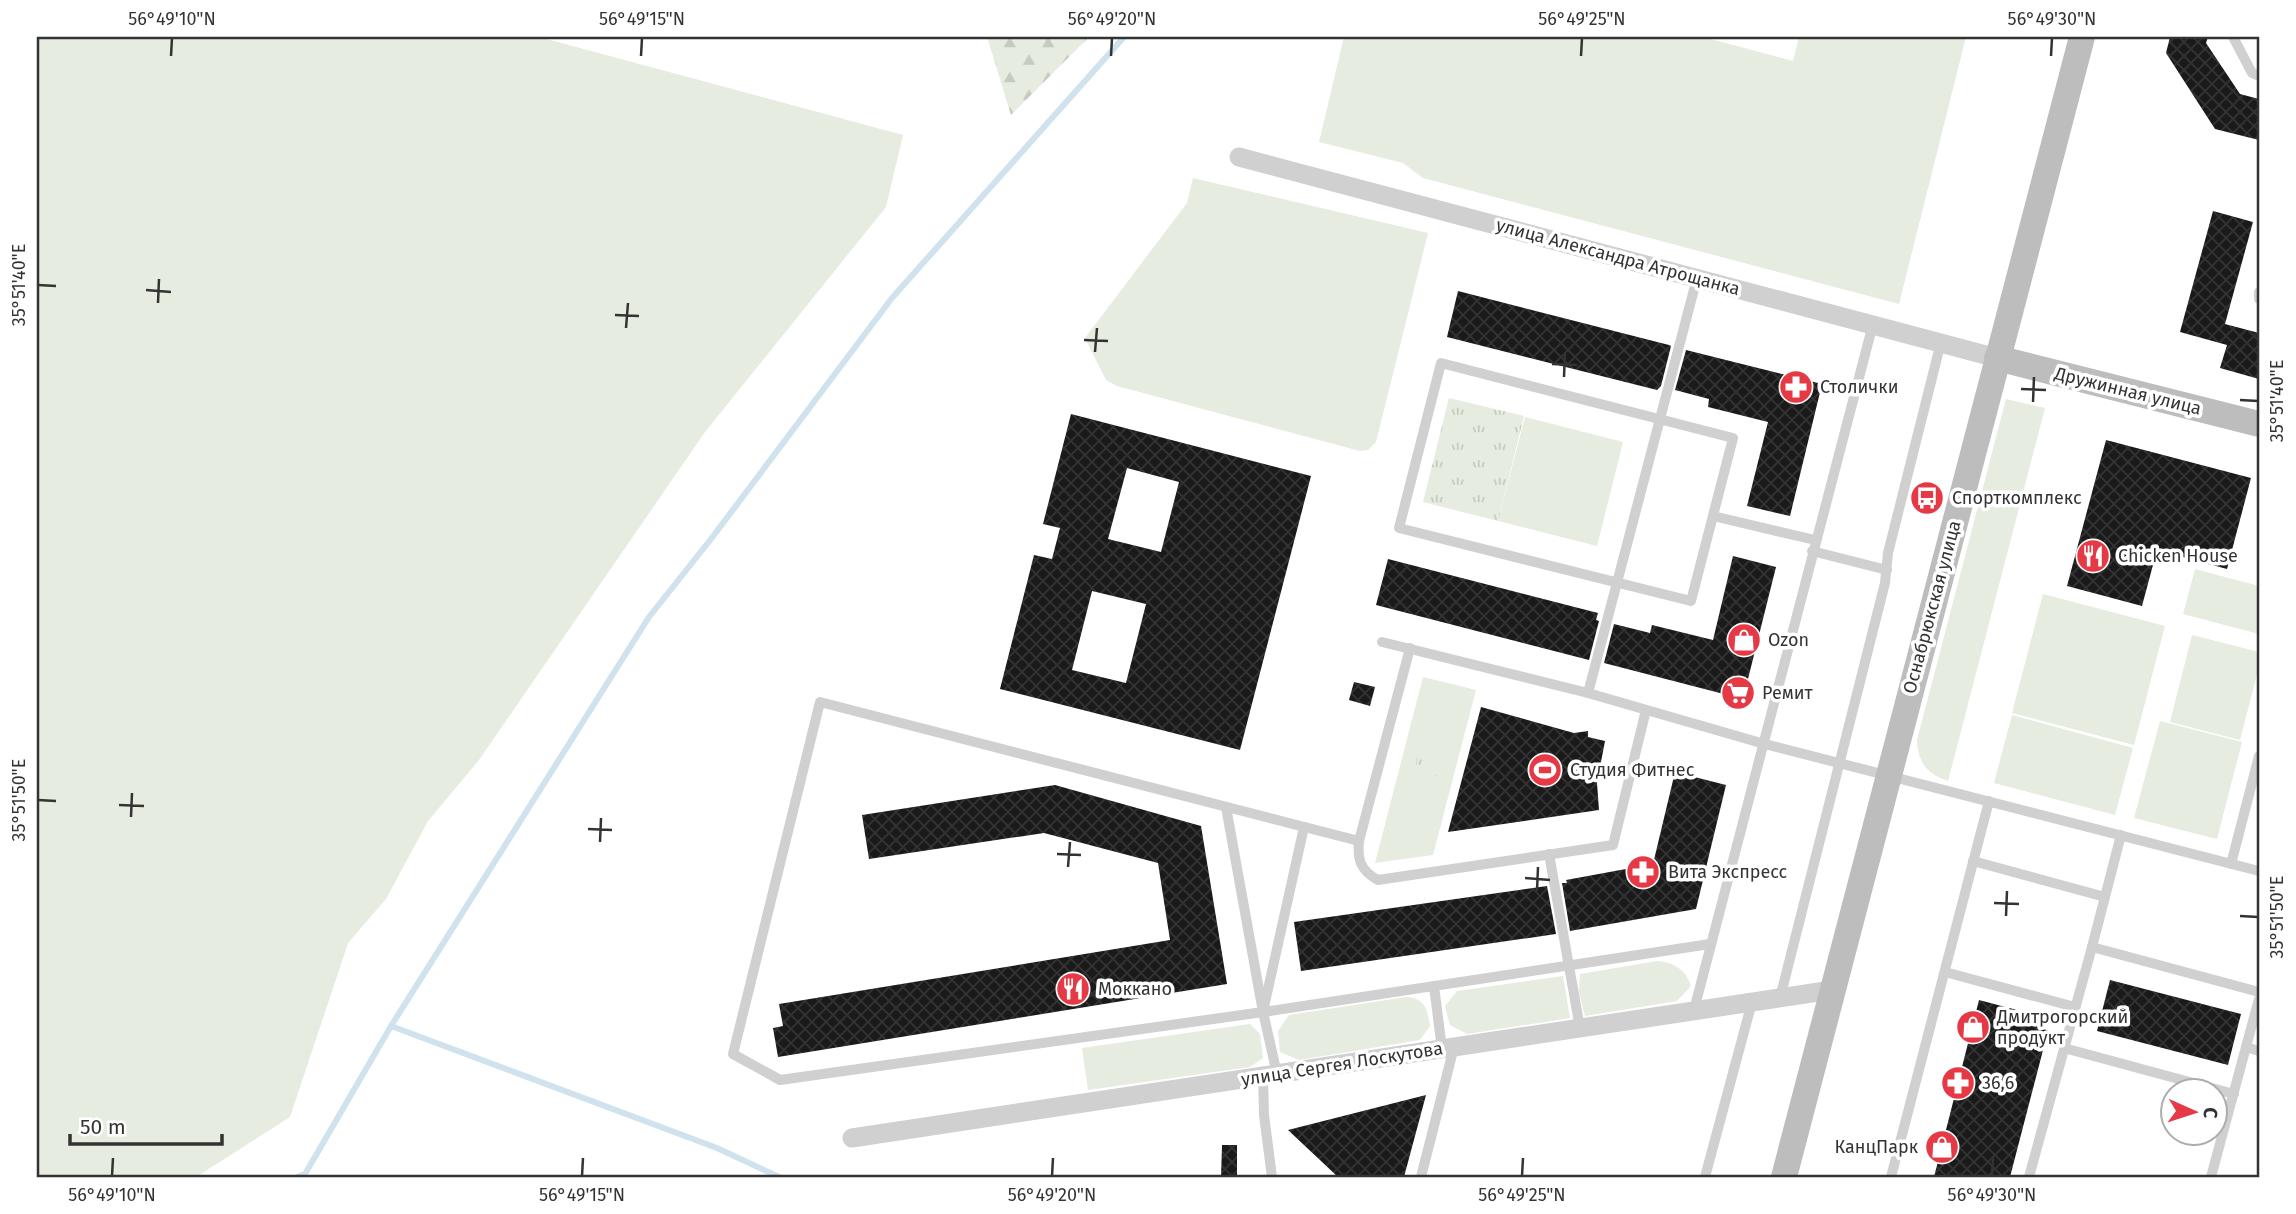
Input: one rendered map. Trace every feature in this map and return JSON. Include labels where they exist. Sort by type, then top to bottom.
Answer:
[{"type":"street","name":"Оснабрюкская улица","points":[[1784,1177],[2081,37]]},
{"type":"street","name":"улица Александра Атрощанка","points":[[1239,157],[1997,358]]},
{"type":"street","name":"Дружинная улица","points":[[1997,358],[2259,424]]},
{"type":"street","name":"улица Сергея Лоскутова","points":[[852,1138],[1832,990]]},
{"type":"lane","points":[[2232,37],[2252,74],[2259,76]]},
{"type":"lane","points":[[1588,693],[1697,278]]},
{"type":"lane","points":[[2259,292],[2259,299]]},
{"type":"lane","points":[[1693,1010],[1873,324]]},
{"type":"lane","points":[[1780,998],[1941,342]]},
{"type":"lane","points":[[1441,363],[1733,438],[1713,516],[1691,601],[1399,528],[1441,363]]},
{"type":"lane","points":[[1713,516],[1815,540]]},
{"type":"lane","points":[[1812,551],[1887,570]]},
{"type":"lane","points":[[1382,642],[1588,693],[1761,743],[2259,871]]},
{"type":"lane","points":[[1410,648],[1359,841],[1360,863],[1366,873],[1377,880],[1612,845],[1646,710]]},
{"type":"lane","points":[[1359,841],[820,702],[733,1054],[779,1080],[1263,1012],[1710,944]]},
{"type":"lane","points":[[2231,864],[2259,756]]},
{"type":"lane","points":[[1891,1177],[1989,802]]},
{"type":"lane","points":[[1226,807],[1263,1012],[1270,1075],[1264,1115],[1272,1177]]},
{"type":"lane","points":[[1263,1012],[1304,827]]},
{"type":"lane","points":[[2029,1177],[2121,835]]},
{"type":"lane","points":[[1549,855],[1580,1028]]},
{"type":"lane","points":[[1973,861],[2105,897]]},
{"type":"lane","points":[[2091,947],[2259,992]]},
{"type":"lane","points":[[1945,971],[2075,1007]]},
{"type":"lane","points":[[1421,1177],[1448,1048],[1434,986]]},
{"type":"lane","points":[[2211,1177],[2259,999]]},
{"type":"lane","points":[[1705,1177],[1752,1002]]},
{"type":"lane","points":[[2246,1047],[2259,1051]]},
{"type":"lane","points":[[2063,1048],[2234,1094]]},
{"type":"green space","points":[[37,37],[539,37],[903,135],[886,207],[705,432],[479,760],[428,821],[386,899],[348,943],[290,1117],[196,1177],[37,1177]]},
{"type":"green space","points":[[987,37],[1089,37],[1011,115]]},
{"type":"green space","points":[[1344,37],[1703,37],[1793,61],[1799,37],[1966,37],[1899,304],[1423,178],[1403,163],[1319,142]]},
{"type":"green space","points":[[1193,178],[1428,233],[1376,442],[1368,450],[1360,451],[1117,386],[1106,380],[1085,338],[1187,203]]},
{"type":"green space","points":[[1449,398],[1524,416],[1498,521],[1423,502]]},
{"type":"green space","points":[[2006,399],[2045,408],[1948,781],[1934,775],[1925,766],[1919,755],[1917,740]]},
{"type":"green space","points":[[1525,417],[1623,442],[1597,546],[1498,521]]},
{"type":"green space","points":[[2195,569],[2259,586],[2259,634],[2183,614]]},
{"type":"green space","points":[[2043,594],[2165,626],[2134,745],[2012,713]]},
{"type":"green space","points":[[2192,635],[2259,652],[2259,667],[2240,740],[2170,722]]},
{"type":"green space","points":[[1423,677],[1476,690],[1433,855],[1375,863]]},
{"type":"green space","points":[[2012,715],[2133,748],[2115,815],[1994,783]]},
{"type":"green space","points":[[2160,721],[2242,742],[2217,839],[2134,818]]},
{"type":"green space","points":[[1431,747],[1442,751],[1446,762],[1442,773],[1431,777],[1420,773],[1416,762],[1420,751]]},
{"type":"green space","points":[[1657,961],[1679,968],[1689,980],[1691,986],[1677,1001],[1585,1016],[1579,993],[1580,974]]},
{"type":"green space","points":[[1563,976],[1570,1018],[1467,1034],[1450,1025],[1445,1006],[1457,991]]},
{"type":"green space","points":[[1406,997],[1421,1002],[1426,1010],[1430,1026],[1420,1040],[1299,1060],[1280,1052],[1278,1031],[1289,1015]]},
{"type":"green space","points":[[1250,1024],[1260,1034],[1263,1058],[1250,1067],[1088,1090],[1082,1048]]},
{"type":"building","points":[[2170,37],[2208,37],[2206,43],[2240,94],[2259,99],[2259,140],[2215,129],[2166,53]]},
{"type":"building","points":[[2213,211],[2253,222],[2225,324],[2259,333],[2259,379],[2220,368],[2227,345],[2180,332]]},
{"type":"building","points":[[1458,291],[1669,345],[1671,346],[1661,386],[1657,390],[1447,337]]},
{"type":"building","points":[[1686,350],[1822,384],[1790,516],[1747,506],[1768,422],[1708,407],[1709,399],[1675,390]]},
{"type":"building","points":[[1071,414],[1311,476],[1240,750],[1000,689],[1034,555],[1052,559],[1060,528],[1043,524]],"holes":[[[1127,468],[1179,482],[1161,552],[1108,539]],[[1092,591],[1146,604],[1126,683],[1072,670]]]},
{"type":"building","points":[[2106,440],[2251,478],[2227,569],[2157,550],[2142,606],[2067,586]]},
{"type":"building","points":[[1733,556],[1776,567],[1743,699],[1604,663],[1614,624],[1650,633],[1652,625],[1713,640]]},
{"type":"building","points":[[1388,559],[1598,613],[1596,620],[1599,621],[1589,660],[1376,605]]},
{"type":"building","points":[[1354,682],[1375,687],[1370,706],[1349,700]]},
{"type":"building","points":[[1481,707],[1574,733],[1588,731],[1588,737],[1605,741],[1597,783],[1599,810],[1448,832]]},
{"type":"building","points":[[1675,772],[1726,785],[1696,909],[1570,931],[1562,883],[1567,883],[1566,880],[1653,864]]},
{"type":"building","points":[[1055,785],[1201,826],[1227,984],[778,1057],[773,1028],[783,1026],[779,1004],[1170,940],[1158,863],[1044,833],[869,859],[862,815]]},
{"type":"building","points":[[1547,886],[1556,934],[1301,971],[1294,922]]},
{"type":"building","points":[[2110,980],[2241,1014],[2228,1065],[2097,1031]]},
{"type":"building","points":[[1979,1000],[2047,1018],[2044,1029],[2048,1031],[2010,1177],[1934,1177]]},
{"type":"building","points":[[1426,1095],[1404,1177],[1338,1177],[1288,1130]]},
{"type":"building","points":[[1222,1145],[1237,1145],[1237,1177],[1221,1177]]},
{"type":"waterway","points":[[297,1177],[305,1174],[391,1026],[649,617],[892,298],[1124,37]]},
{"type":"waterway","points":[[391,1026],[717,1148],[779,1177]]},
{"type":"place","name":"Столички","points":[[1796,387]]},
{"type":"place","name":"Спорткомплекс","points":[[1927,498]]},
{"type":"place","name":"Chicken House","points":[[2093,556]]},
{"type":"place","name":"Ozon","points":[[1744,640]]},
{"type":"place","name":"Ремит","points":[[1738,693]]},
{"type":"place","name":"Студия Фитнес","points":[[1545,770]]},
{"type":"place","name":"Вита Экспресс","points":[[1643,872]]},
{"type":"place","name":"Моккано","points":[[1073,989]]},
{"type":"place","name":"Дмитрогорский продукт","points":[[1973,1027]]},
{"type":"place","name":"36,6","points":[[1958,1083]]},
{"type":"place","name":"КанцПарк","points":[[1942,1147]]}]
